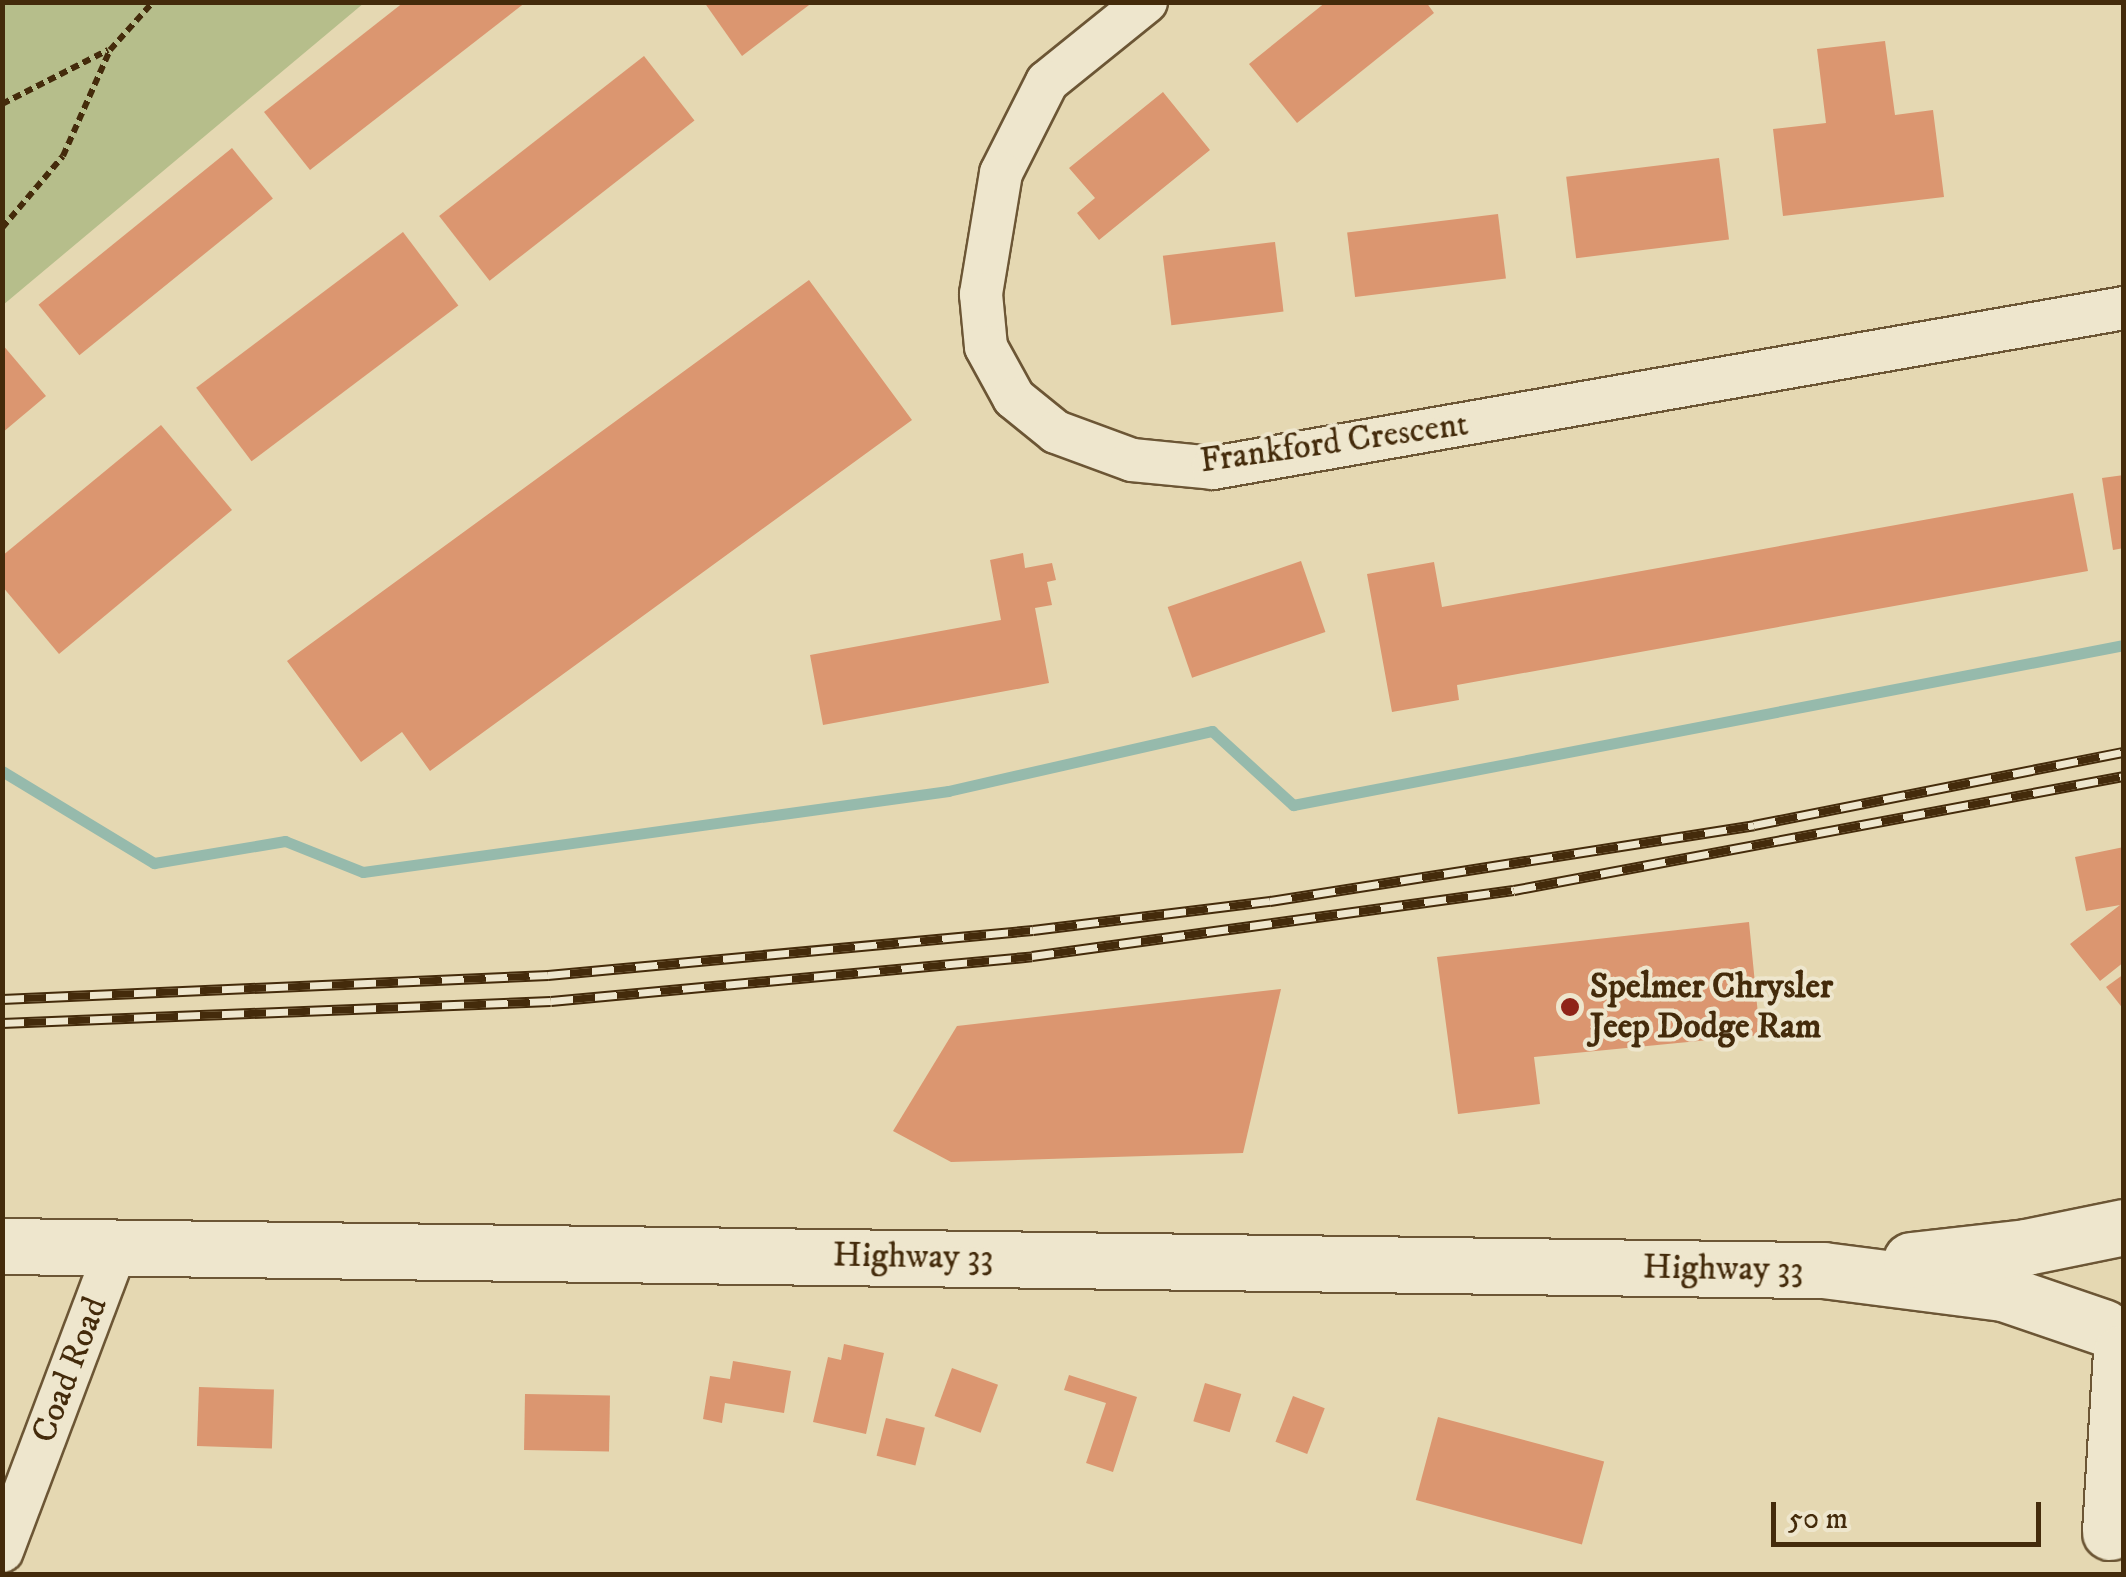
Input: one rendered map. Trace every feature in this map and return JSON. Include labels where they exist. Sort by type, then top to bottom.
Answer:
[{"type":"main road","name":"Highway 33","points":[[1823,1270],[2026,1248],[2124,1229]]},
{"type":"main road","points":[[2109,1540],[2116,1345],[2096,1276],[2124,1229]]},
{"type":"main road","name":"Highway 33","points":[[2,1246],[1823,1270],[2003,1293],[2116,1345]]},
{"type":"street","name":"Frankford Crescent","points":[[1146,2],[1047,82],[1000,173],[981,294],[986,347],[1014,398],[1056,432],[1132,460],[1213,468],[2124,308]]},
{"type":"street","name":"Coad Road","points":[[2,1550],[117,1246]]},
{"type":"path","points":[[2,228],[63,156],[110,50],[152,2]]},
{"type":"path","points":[[2,104],[110,50]]},
{"type":"green space","points":[[3,2],[364,2],[364,3],[3,305]]},
{"type":"building","points":[[404,2],[526,2],[310,170],[264,112]]},
{"type":"building","points":[[704,2],[813,2],[742,56]]},
{"type":"building","points":[[1326,2],[1426,2],[1434,13],[1297,123],[1249,64]]},
{"type":"building","points":[[1885,41],[1895,115],[1933,110],[1944,197],[1783,216],[1773,129],[1826,123],[1817,49]]},
{"type":"building","points":[[644,56],[694,121],[490,281],[439,216]]},
{"type":"building","points":[[1163,92],[1210,150],[1099,240],[1077,213],[1095,198],[1069,168]]},
{"type":"building","points":[[232,148],[273,199],[79,355],[38,305]]},
{"type":"building","points":[[1719,158],[1729,239],[1576,258],[1566,177]]},
{"type":"building","points":[[1498,214],[1506,279],[1355,297],[1347,233]]},
{"type":"building","points":[[403,232],[458,305],[252,461],[196,388]]},
{"type":"building","points":[[1275,242],[1284,311],[1171,325],[1163,256]]},
{"type":"building","points":[[809,280],[912,420],[430,771],[402,732],[361,762],[287,661]]},
{"type":"building","points":[[2,344],[46,396],[2,433]]},
{"type":"building","points":[[161,425],[232,510],[59,654],[2,586],[2,556]]},
{"type":"building","points":[[2124,475],[2124,548],[2113,550],[2102,478]]},
{"type":"building","points":[[2073,493],[2088,571],[1457,685],[1459,700],[1392,712],[1367,574],[1434,562],[1442,607]]},
{"type":"building","points":[[1023,553],[1025,568],[1052,563],[1056,580],[1047,582],[1052,605],[1035,608],[1049,683],[823,725],[810,655],[1001,620],[990,560]]},
{"type":"building","points":[[1301,561],[1325,632],[1192,678],[1168,607]]},
{"type":"building","points":[[2124,847],[2124,962],[2100,981],[2070,944],[2120,905],[2086,911],[2075,857]]},
{"type":"building","points":[[1749,922],[1760,1035],[1534,1057],[1540,1104],[1458,1114],[1437,957]]},
{"type":"building","points":[[2124,974],[2124,1010],[2106,987]]},
{"type":"building","points":[[1281,989],[1243,1153],[951,1162],[893,1131],[957,1026]]},
{"type":"building","points":[[844,1344],[884,1353],[866,1434],[813,1422],[828,1357],[841,1360]]},
{"type":"building","points":[[733,1361],[791,1371],[784,1413],[725,1403],[722,1423],[703,1419],[710,1376],[730,1379]]},
{"type":"building","points":[[952,1368],[998,1385],[981,1433],[935,1416]]},
{"type":"building","points":[[1069,1375],[1137,1397],[1113,1472],[1086,1463],[1106,1403],[1064,1390]]},
{"type":"building","points":[[1205,1383],[1241,1394],[1230,1432],[1193,1421]]},
{"type":"building","points":[[199,1387],[274,1390],[272,1449],[197,1446]]},
{"type":"building","points":[[525,1394],[610,1395],[609,1451],[524,1450]]},
{"type":"building","points":[[1293,1396],[1325,1408],[1307,1454],[1275,1442]]},
{"type":"building","points":[[1438,1417],[1604,1462],[1582,1545],[1416,1500]]},
{"type":"building","points":[[886,1418],[925,1428],[915,1466],[877,1456]]},
{"type":"waterway","points":[[2,771],[154,863],[285,841],[363,872],[948,791],[1212,731],[1293,805],[2124,645]]},
{"type":"railway","points":[[2,999],[548,975],[1033,930],[1270,901],[1754,825],[2124,752]]},
{"type":"railway","points":[[2,1023],[551,1001],[1032,956],[1514,890],[2124,776]]},
{"type":"place","name":"Spelmer Chrysler Jeep Dodge Ram","points":[[1570,1007]]}]
